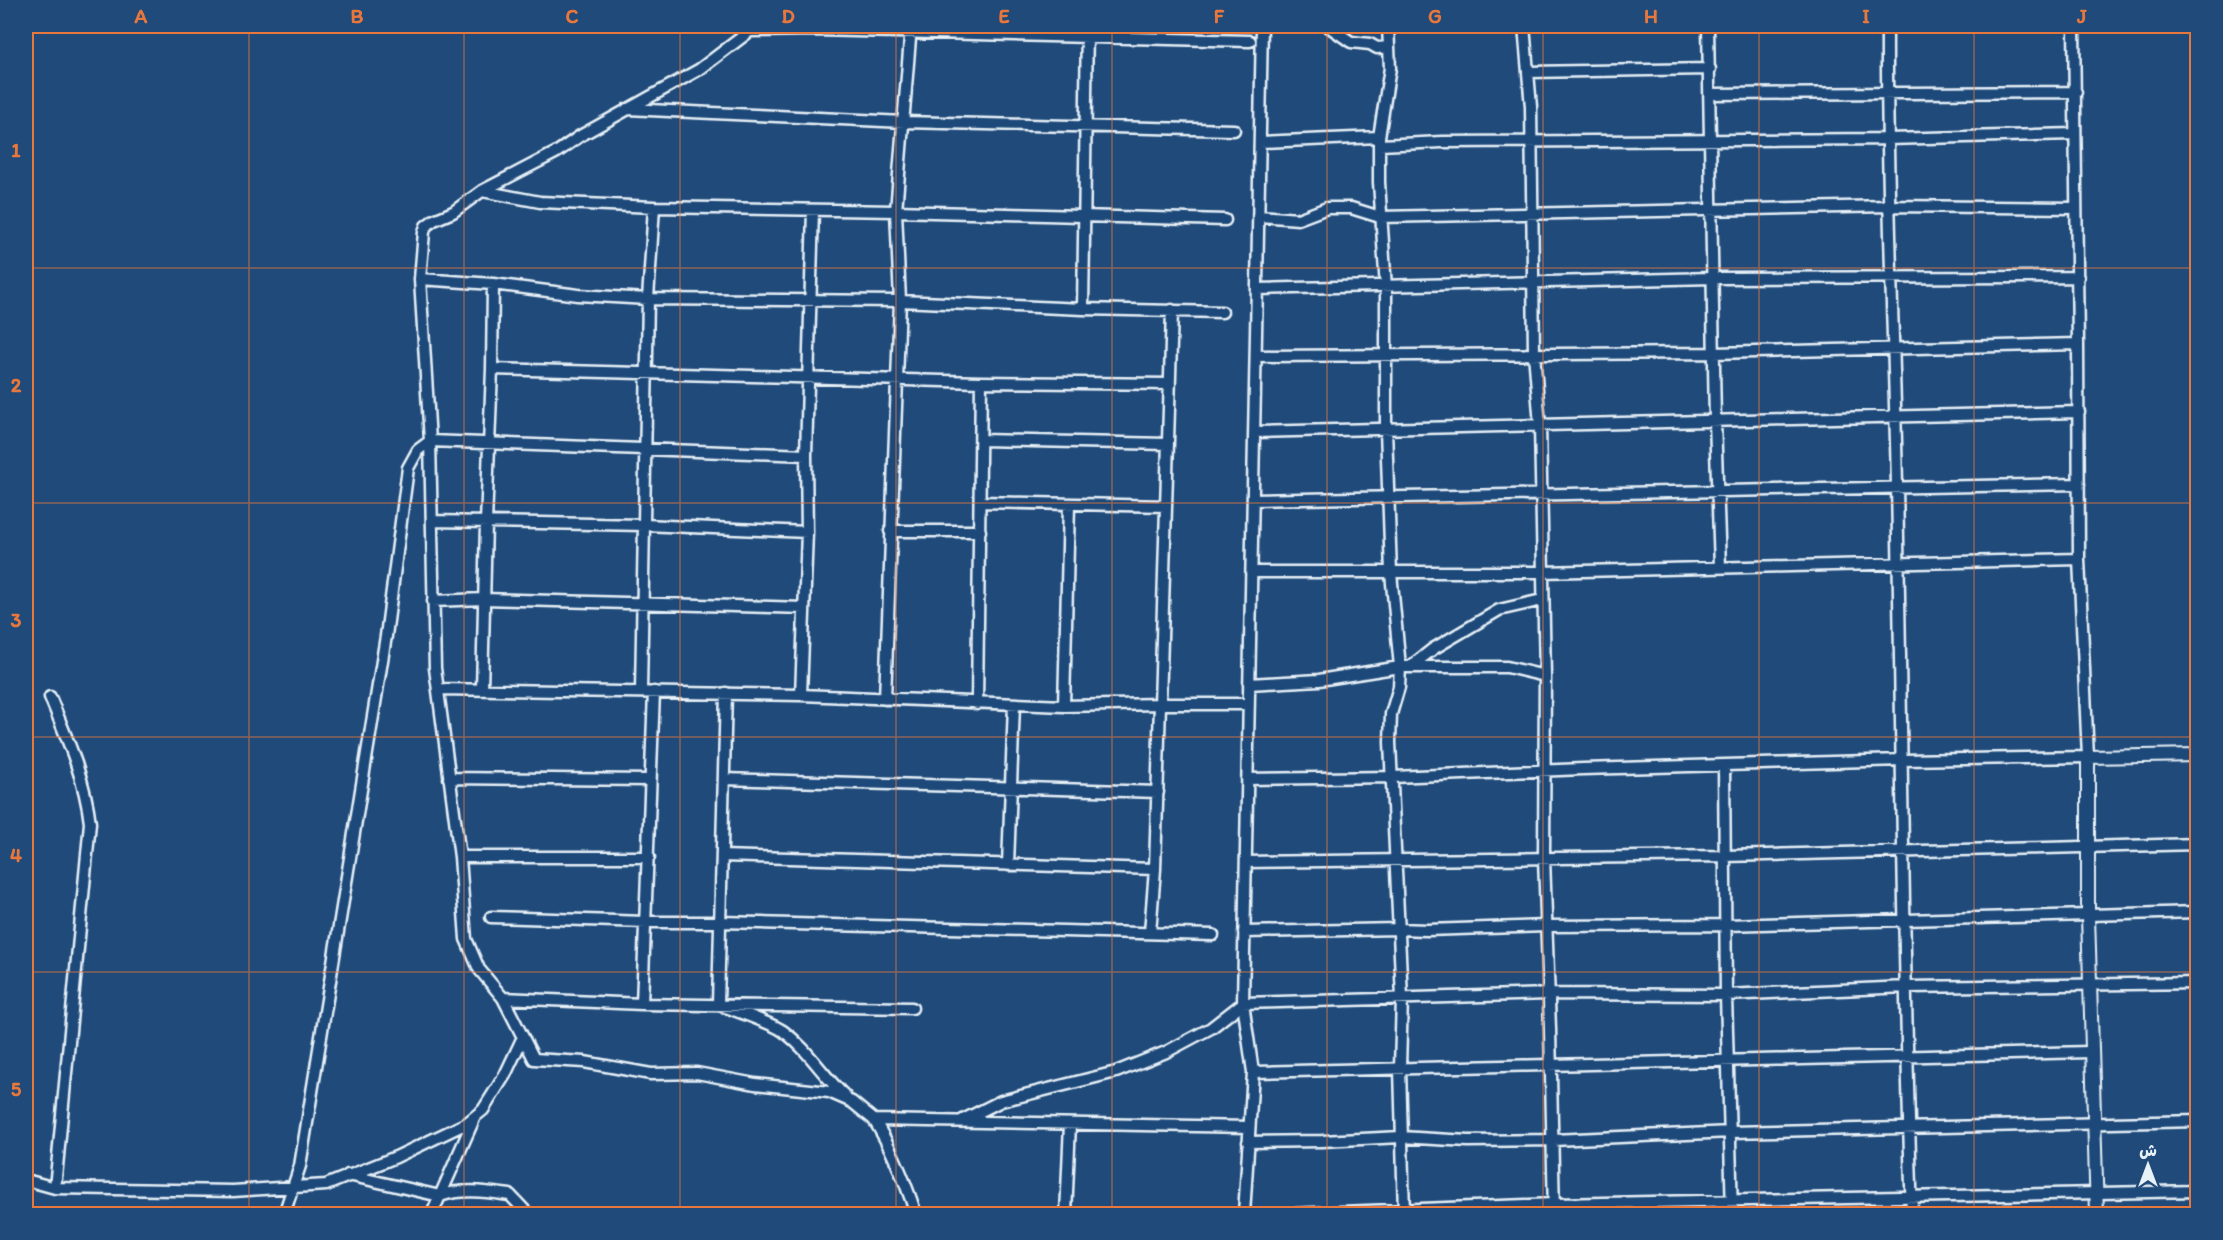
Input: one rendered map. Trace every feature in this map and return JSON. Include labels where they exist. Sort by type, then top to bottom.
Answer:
[{"type":"street","points":[[1244,1215],[1253,1072],[1243,1003],[1262,26]]},
{"type":"street","points":[[1328,26],[1351,42],[1370,44],[1377,48],[1389,47]]},
{"type":"street","points":[[1388,26],[1389,82],[1383,106],[1380,141],[1380,217],[1386,288],[1386,429],[1391,573],[1405,667],[1392,714],[1390,742],[1402,998],[1400,1068],[1404,1212]]},
{"type":"street","points":[[1524,26],[1528,72],[1534,352],[1540,425],[1545,676],[1544,858],[1554,1209]]},
{"type":"street","points":[[1708,26],[1720,567]]},
{"type":"street","points":[[1887,26],[1903,760],[1902,851],[1912,1215]]},
{"type":"street","points":[[2074,26],[2079,559],[2088,757],[2088,916],[2097,1215]]},
{"type":"street","points":[[852,1102],[829,1092],[755,1084],[697,1073],[651,1074],[584,1062],[534,1059],[503,998],[479,969],[466,939],[460,857],[435,668],[430,441],[420,279],[421,246],[426,226],[453,212],[482,191],[557,152],[627,109],[700,69],[750,31],[816,28],[1087,31],[1250,41]]},
{"type":"street","points":[[885,699],[900,301],[896,211],[911,29]]},
{"type":"street","points":[[1083,309],[1087,31]]},
{"type":"street","points":[[1528,72],[1710,69]]},
{"type":"street","points":[[1710,94],[1887,91],[2076,92]]},
{"type":"street","points":[[627,109],[903,122],[1233,130]]},
{"type":"street","points":[[1260,142],[1530,143],[1888,139],[2075,134]]},
{"type":"street","points":[[482,191],[540,202],[654,207],[1225,220]]},
{"type":"street","points":[[1259,216],[1298,219],[1327,208],[1351,208],[1380,217],[1890,206],[2076,208]]},
{"type":"street","points":[[641,691],[648,299],[654,207]]},
{"type":"street","points":[[801,695],[807,532],[806,455],[813,210]]},
{"type":"street","points":[[1257,289],[1386,288],[1444,284],[1713,278],[2078,277]]},
{"type":"street","points":[[420,279],[493,284],[578,295],[648,299],[900,301],[1222,312]]},
{"type":"street","points":[[482,690],[493,284]]},
{"type":"street","points":[[1150,933],[1158,792],[1172,310]]},
{"type":"street","points":[[1256,356],[1386,356],[1534,352],[1714,353],[2078,344]]},
{"type":"street","points":[[492,369],[981,382],[1170,384]]},
{"type":"street","points":[[977,704],[981,382]]},
{"type":"street","points":[[1254,432],[2079,412]]},
{"type":"street","points":[[284,1215],[300,1166],[386,636],[408,468],[418,450],[430,441],[806,455]]},
{"type":"street","points":[[981,441],[1168,444]]},
{"type":"street","points":[[1253,500],[2079,484]]},
{"type":"street","points":[[980,502],[1166,506]]},
{"type":"street","points":[[1065,706],[1069,505]]},
{"type":"street","points":[[432,521],[486,524],[644,525],[807,532]]},
{"type":"street","points":[[890,531],[980,531]]},
{"type":"street","points":[[1252,572],[1542,572],[2079,559]]},
{"type":"street","points":[[433,601],[483,599],[804,608]]},
{"type":"street","points":[[1405,667],[1499,610],[1542,600]]},
{"type":"street","points":[[1249,684],[1319,680],[1405,667],[1507,667],[1545,676]]},
{"type":"street","points":[[438,689],[801,695],[1065,706],[1249,704]]},
{"type":"street","points":[[642,1004],[654,692]]},
{"type":"street","points":[[718,1004],[726,693]]},
{"type":"street","points":[[50,697],[78,768],[88,804],[90,823],[55,1188]]},
{"type":"street","points":[[1008,865],[1014,705]]},
{"type":"street","points":[[1247,779],[1393,777],[1903,760],[2198,756]]},
{"type":"street","points":[[1724,766],[1726,995],[1732,1215]]},
{"type":"street","points":[[449,778],[650,780]]},
{"type":"street","points":[[724,779],[1158,792]]},
{"type":"street","points":[[1246,862],[1725,856],[2198,844]]},
{"type":"street","points":[[722,856],[1155,869]]},
{"type":"street","points":[[460,857],[649,857]]},
{"type":"street","points":[[1244,932],[1726,925],[2198,912]]},
{"type":"street","points":[[491,917],[1213,935]]},
{"type":"street","points":[[960,1121],[1001,1101],[1116,1072],[1166,1052],[1210,1028],[1243,1003],[1548,994],[1726,995],[1906,987],[2198,983]]},
{"type":"street","points":[[503,998],[642,1004],[912,1008]]},
{"type":"street","points":[[718,1004],[782,1030],[810,1056],[833,1085],[874,1120],[889,1143],[906,1182],[916,1215]]},
{"type":"street","points":[[26,1180],[55,1188],[233,1191],[326,1185],[396,1157],[467,1123],[483,1110],[505,1075],[523,1037]]},
{"type":"street","points":[[1253,1072],[2091,1052]]},
{"type":"street","points":[[432,1215],[475,1116]]},
{"type":"street","points":[[874,1120],[1249,1127]]},
{"type":"street","points":[[1248,1142],[1401,1137],[1468,1141],[1553,1140],[1731,1132],[2198,1121]]},
{"type":"street","points":[[1066,1215],[1070,1124]]},
{"type":"street","points":[[348,1176],[440,1196],[452,1191],[485,1191],[510,1195],[528,1215]]},
{"type":"street","points":[[1287,1215],[1554,1209],[1732,1201],[2198,1191]]}]
